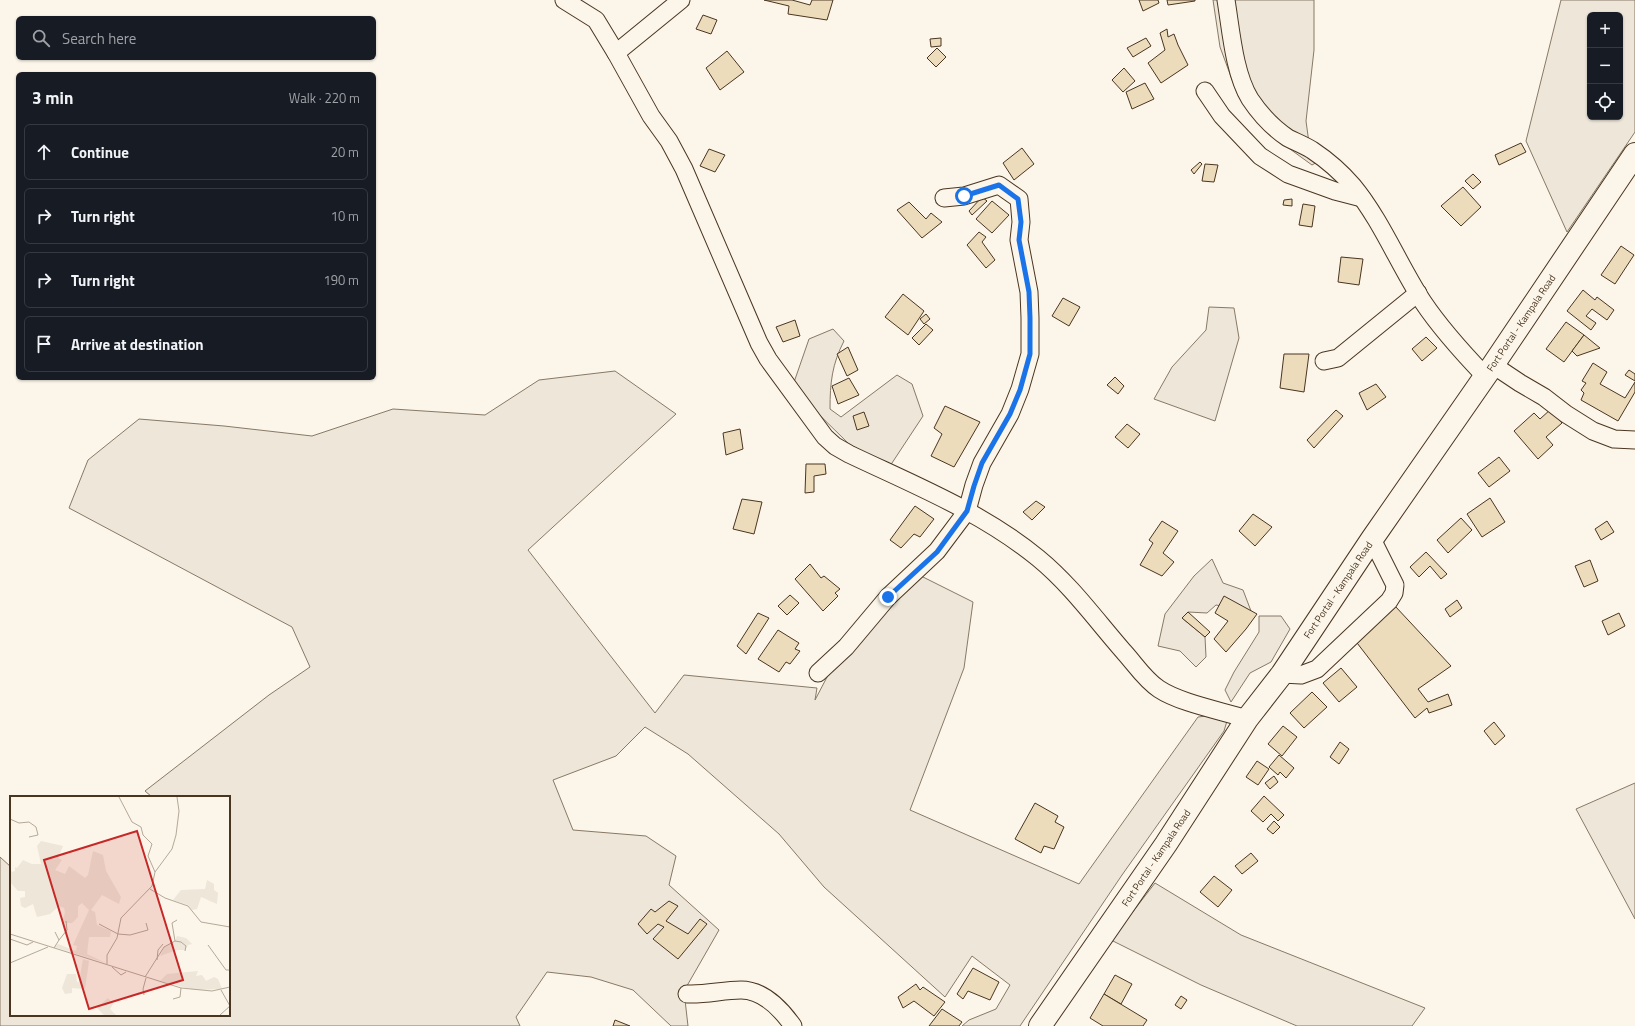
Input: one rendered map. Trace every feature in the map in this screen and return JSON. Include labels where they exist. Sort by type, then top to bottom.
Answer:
[{"type":"highway","name":"Fort Portal - Kampala Road","points":[[1040,1026],[1166,844],[1247,719],[1282,674],[1372,539],[1489,370],[1635,154]]},
{"type":"street","points":[[564,0],[580,8],[596,20],[616,52],[651,116],[669,141],[684,170],[759,343],[768,359],[825,437],[835,446],[848,454],[967,511],[1008,535],[1051,569],[1140,670],[1159,689],[1173,697],[1247,719]]},
{"type":"street","points":[[616,52],[681,0]]},
{"type":"street","points":[[1226,0],[1237,62],[1243,86],[1250,99],[1274,127],[1288,138],[1311,150],[1335,167],[1362,198],[1371,210],[1418,293],[1453,341],[1489,370],[1520,383],[1544,397],[1566,414],[1593,431],[1614,439],[1635,440]]},
{"type":"street","points":[[1205,91],[1222,116],[1260,156],[1294,176],[1335,191],[1362,198]]},
{"type":"street","points":[[818,673],[846,647],[888,597],[937,552],[967,511],[982,463],[1010,414],[1020,390],[1030,354],[1029,292],[1019,240],[1021,222],[1018,199],[999,185],[964,196],[944,198]]},
{"type":"street","points":[[1324,361],[1338,358],[1418,293]]},
{"type":"street","points":[[1282,674],[1301,675],[1317,669],[1389,600],[1394,593],[1395,585],[1372,539]]},
{"type":"street","points":[[688,994],[705,994],[742,990],[757,993],[772,1003],[784,1014],[793,1026]]},
{"type":"shaded area","points":[[1213,0],[1314,0],[1314,50],[1306,121],[1309,143],[1326,157],[1312,165],[1272,136],[1237,93],[1220,47]]},
{"type":"shaded area","points":[[1561,0],[1635,0],[1635,132],[1567,232],[1526,141]]},
{"type":"shaded area","points":[[1209,307],[1234,308],[1239,338],[1215,421],[1154,399],[1172,367],[1206,330]]},
{"type":"shaded area","points":[[833,329],[844,341],[832,374],[830,409],[841,417],[897,375],[912,384],[923,416],[890,466],[849,444],[792,388],[809,339]]},
{"type":"shaded area","points":[[615,371],[676,414],[528,550],[655,713],[684,675],[817,688],[815,700],[837,658],[917,574],[973,602],[964,668],[910,810],[1079,884],[1198,717],[1222,714],[1227,721],[1224,731],[1122,875],[1020,1026],[962,1026],[969,1020],[996,1009],[1010,985],[972,956],[945,997],[824,887],[779,834],[688,754],[645,727],[616,756],[553,780],[573,830],[646,836],[676,856],[669,885],[719,930],[684,991],[688,1026],[671,1026],[633,990],[591,977],[547,972],[516,1017],[520,1026],[0,1026],[0,857],[10,866],[10,1016],[230,1016],[230,796],[151,796],[145,791],[269,695],[310,667],[292,627],[69,508],[88,460],[139,419],[224,426],[312,436],[393,409],[485,415],[539,380]]},
{"type":"shaded area","points":[[1212,559],[1223,583],[1243,590],[1251,611],[1216,605],[1207,613],[1188,612],[1182,618],[1205,637],[1206,657],[1196,667],[1180,651],[1158,646],[1165,614],[1194,576]]},
{"type":"shaded area","points":[[1259,616],[1281,616],[1290,629],[1271,662],[1250,673],[1231,702],[1225,690],[1234,672],[1259,632]]},
{"type":"shaded area","points":[[1635,783],[1635,919],[1576,809]]},
{"type":"shaded area","points":[[1155,883],[1241,935],[1425,1008],[1412,1026],[1297,1026],[1201,985],[1111,940]]},
{"type":"building","points":[[764,0],[792,0],[810,5],[812,0],[833,0],[827,20],[788,14],[789,6]]},
{"type":"building","points":[[1139,0],[1158,0],[1159,3],[1143,11]]},
{"type":"building","points":[[1167,0],[1195,0],[1195,1],[1168,5]]},
{"type":"building","points":[[703,15],[717,20],[711,34],[696,29]]},
{"type":"building","points":[[1167,29],[1168,37],[1174,34],[1188,65],[1161,83],[1148,63],[1165,50],[1160,33]]},
{"type":"building","points":[[941,38],[941,46],[931,47],[930,39]]},
{"type":"building","points":[[1146,38],[1151,46],[1133,57],[1127,48]]},
{"type":"building","points":[[937,48],[946,57],[936,67],[927,58]]},
{"type":"building","points":[[727,51],[744,72],[720,90],[706,68]]},
{"type":"building","points":[[1124,68],[1135,81],[1123,92],[1112,80]]},
{"type":"building","points":[[1145,83],[1154,99],[1132,109],[1126,92]]},
{"type":"building","points":[[1521,143],[1526,152],[1499,165],[1495,155]]},
{"type":"building","points":[[1022,148],[1034,164],[1014,180],[1003,163]]},
{"type":"building","points":[[709,149],[725,155],[715,172],[700,166]]},
{"type":"building","points":[[1200,162],[1202,164],[1194,174],[1191,170]]},
{"type":"building","points":[[1205,164],[1218,165],[1214,182],[1202,181]]},
{"type":"building","points":[[1473,174],[1481,182],[1473,189],[1465,181]]},
{"type":"building","points":[[1463,187],[1481,207],[1461,226],[1441,206]]},
{"type":"building","points":[[982,197],[987,201],[972,215],[969,211]]},
{"type":"building","points":[[1292,199],[1292,206],[1283,205],[1284,200]]},
{"type":"building","points":[[992,201],[1009,215],[992,233],[976,219]]},
{"type":"building","points":[[909,202],[926,219],[931,213],[942,222],[922,238],[897,210]]},
{"type":"building","points":[[1303,204],[1315,206],[1312,227],[1299,225]]},
{"type":"building","points":[[979,232],[986,237],[982,242],[995,260],[986,268],[967,245]]},
{"type":"building","points":[[1621,246],[1634,255],[1615,284],[1601,275]]},
{"type":"building","points":[[1341,257],[1363,259],[1359,285],[1338,282]]},
{"type":"building","points":[[1583,290],[1595,300],[1597,297],[1614,310],[1607,320],[1592,309],[1586,316],[1596,323],[1591,330],[1567,311]]},
{"type":"building","points":[[903,294],[924,311],[908,335],[885,317]]},
{"type":"building","points":[[1063,298],[1080,307],[1069,326],[1052,316]]},
{"type":"building","points":[[926,314],[930,319],[924,324],[920,319]]},
{"type":"building","points":[[795,320],[800,336],[783,342],[776,327]]},
{"type":"building","points":[[1566,322],[1584,335],[1564,362],[1546,349]]},
{"type":"building","points":[[926,324],[933,330],[919,345],[912,338]]},
{"type":"building","points":[[1584,335],[1600,348],[1577,356],[1572,351]]},
{"type":"building","points":[[1426,337],[1437,348],[1422,361],[1412,349]]},
{"type":"building","points":[[848,347],[858,370],[847,376],[837,354]]},
{"type":"building","points":[[1284,354],[1309,354],[1304,392],[1280,388]]},
{"type":"building","points":[[1593,363],[1607,372],[1600,384],[1625,398],[1635,382],[1635,392],[1618,421],[1581,400],[1584,393],[1581,390],[1586,383],[1582,381]]},
{"type":"building","points":[[1629,370],[1635,374],[1635,381],[1625,375]]},
{"type":"building","points":[[1115,377],[1124,386],[1118,394],[1107,385]]},
{"type":"building","points":[[849,378],[859,395],[838,404],[832,386]]},
{"type":"building","points":[[1376,384],[1386,397],[1367,410],[1359,393]]},
{"type":"building","points":[[945,406],[980,422],[954,467],[931,456],[942,434],[934,428]]},
{"type":"building","points":[[1551,409],[1562,423],[1546,437],[1553,445],[1538,459],[1514,431],[1534,413],[1540,419]]},
{"type":"building","points":[[1336,410],[1343,416],[1314,448],[1307,440]]},
{"type":"building","points":[[864,412],[869,426],[857,430],[853,416]]},
{"type":"building","points":[[1127,424],[1140,434],[1128,448],[1115,437]]},
{"type":"building","points":[[740,429],[743,449],[726,455],[723,433]]},
{"type":"building","points":[[1499,457],[1510,471],[1489,487],[1478,473]]},
{"type":"building","points":[[806,464],[825,464],[826,474],[814,476],[814,492],[805,493]]},
{"type":"building","points":[[1490,498],[1505,522],[1482,537],[1467,514]]},
{"type":"building","points":[[742,499],[762,502],[754,534],[733,529]]},
{"type":"building","points":[[1036,501],[1045,507],[1032,520],[1023,512]]},
{"type":"building","points":[[915,506],[934,519],[920,537],[914,534],[901,548],[890,540]]},
{"type":"building","points":[[1253,514],[1272,527],[1255,546],[1239,531]]},
{"type":"building","points":[[1461,518],[1472,530],[1448,553],[1437,540]]},
{"type":"building","points":[[1162,521],[1178,531],[1163,553],[1174,562],[1162,576],[1140,565],[1153,543],[1149,540]]},
{"type":"building","points":[[1607,521],[1614,532],[1601,540],[1595,529]]},
{"type":"building","points":[[1426,552],[1447,574],[1441,579],[1430,566],[1419,577],[1410,567]]},
{"type":"building","points":[[1590,560],[1598,581],[1584,587],[1575,566]]},
{"type":"building","points":[[810,564],[821,578],[824,576],[840,589],[835,593],[838,596],[823,611],[795,579]]},
{"type":"building","points":[[790,595],[799,603],[787,615],[778,606]]},
{"type":"building","points":[[1224,596],[1257,614],[1226,652],[1214,639],[1228,621],[1215,613]]},
{"type":"building","points":[[1457,600],[1462,608],[1450,617],[1445,609]]},
{"type":"building","points":[[1395,606],[1451,666],[1418,689],[1428,702],[1448,694],[1452,705],[1429,713],[1427,708],[1415,718],[1354,639]]},
{"type":"building","points":[[1188,612],[1210,632],[1205,637],[1182,618]]},
{"type":"building","points":[[758,613],[769,618],[746,654],[737,646]]},
{"type":"building","points":[[1619,613],[1625,626],[1608,635],[1602,621]]},
{"type":"building","points":[[778,630],[799,643],[795,649],[800,651],[790,664],[786,662],[779,672],[758,659]]},
{"type":"building","points":[[1341,668],[1357,687],[1339,702],[1323,683]]},
{"type":"building","points":[[1312,692],[1327,707],[1304,728],[1290,713]]},
{"type":"building","points":[[1494,722],[1505,736],[1495,745],[1484,731]]},
{"type":"building","points":[[1283,726],[1297,737],[1282,756],[1268,744]]},
{"type":"building","points":[[1340,742],[1349,749],[1339,764],[1330,757]]},
{"type":"building","points":[[1279,755],[1294,768],[1286,778],[1280,772],[1278,775],[1269,767]]},
{"type":"building","points":[[1257,761],[1269,769],[1258,785],[1246,777]]},
{"type":"building","points":[[1274,776],[1278,782],[1270,789],[1265,783]]},
{"type":"building","points":[[1264,796],[1284,815],[1278,821],[1271,814],[1263,822],[1251,811]]},
{"type":"building","points":[[1035,803],[1058,816],[1055,822],[1064,827],[1054,849],[1044,846],[1041,853],[1015,839]]},
{"type":"building","points":[[1274,821],[1280,827],[1273,834],[1267,829]]},
{"type":"building","points":[[1251,853],[1258,861],[1242,874],[1235,866]]},
{"type":"building","points":[[1214,876],[1232,890],[1218,907],[1200,892]]},
{"type":"building","points":[[669,901],[678,906],[666,921],[688,934],[700,919],[707,924],[678,959],[653,939],[664,927],[658,924],[647,934],[638,924],[651,909],[655,912]]},
{"type":"building","points":[[973,968],[999,982],[990,1000],[968,991],[963,999],[957,994]]},
{"type":"building","points":[[1115,975],[1132,984],[1121,1004],[1104,994]]},
{"type":"building","points":[[916,984],[920,990],[923,987],[945,1002],[934,1016],[914,1001],[903,1008],[898,997]]},
{"type":"building","points":[[1104,994],[1147,1020],[1143,1026],[1103,1026],[1090,1018]]},
{"type":"building","points":[[1181,996],[1187,1000],[1181,1009],[1175,1005]]},
{"type":"building","points":[[942,1009],[962,1022],[959,1026],[929,1026]]},
{"type":"building","points":[[615,1020],[630,1026],[613,1026]]},
{"type":"route","points":[[888,597],[937,552],[967,511],[982,463],[1010,414],[1020,390],[1030,354],[1029,292],[1019,240],[1021,209],[1018,199],[1012,193],[999,185],[964,196]]}]
